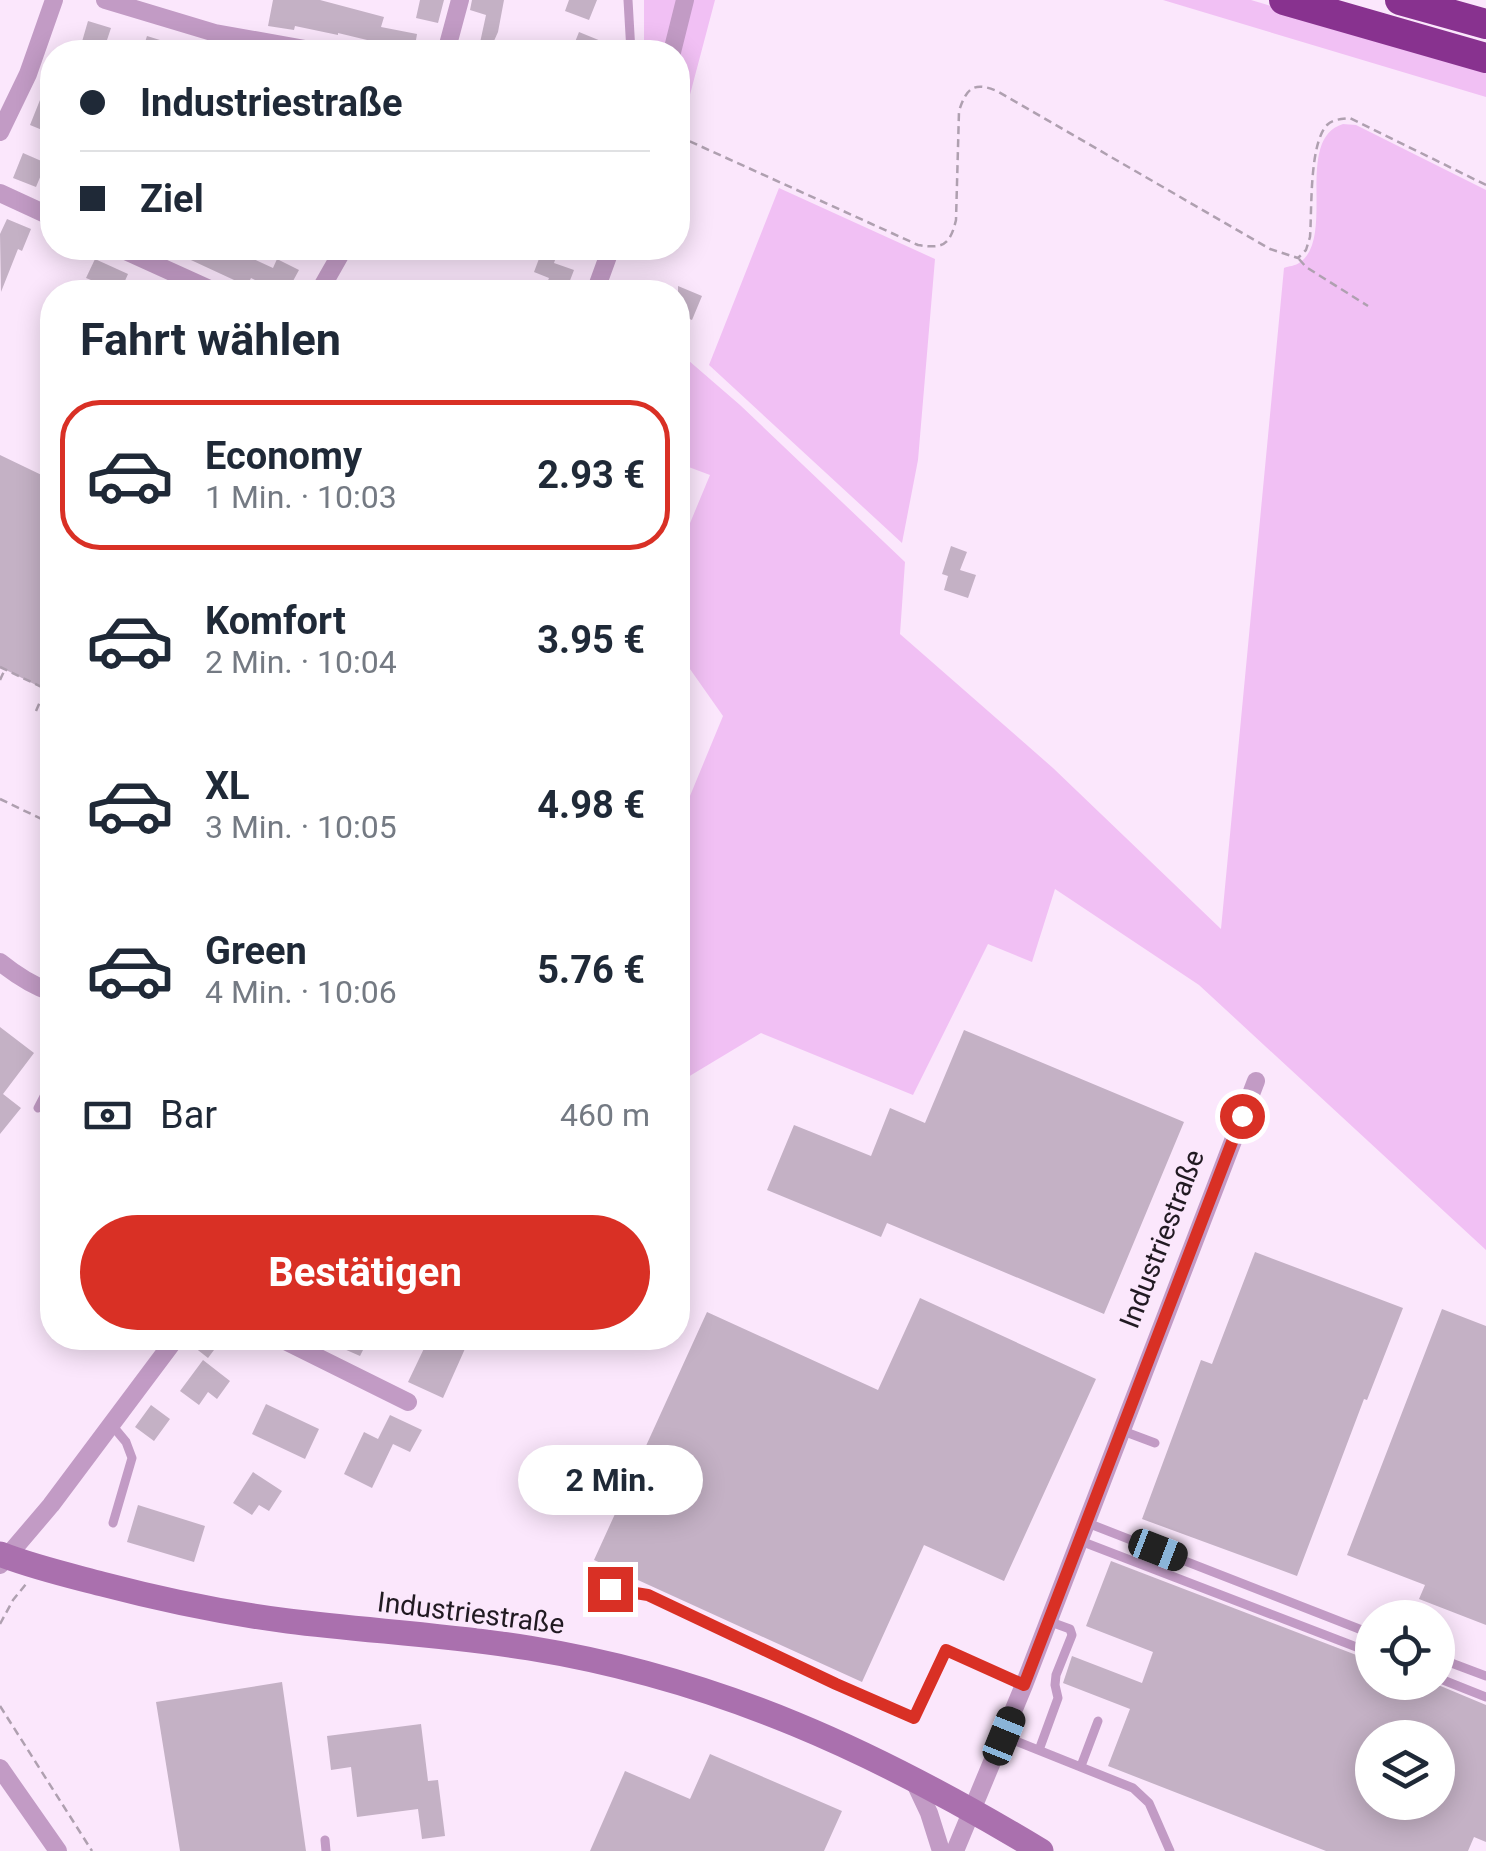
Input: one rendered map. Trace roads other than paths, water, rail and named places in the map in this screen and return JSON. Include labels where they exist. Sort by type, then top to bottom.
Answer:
[{"type":"highway","points":[[1284,0],[1486,58]]},
{"type":"highway","points":[[1400,0],[1486,24]]},
{"type":"street","points":[[0,132],[28,74],[54,0]]},
{"type":"street","points":[[104,0],[215,33],[254,40]]},
{"type":"street","points":[[449,40],[460,0]]},
{"type":"street","points":[[675,40],[685,0]]},
{"type":"street","points":[[0,193],[40,211]]},
{"type":"street","points":[[145,260],[190,280]]},
{"type":"street","points":[[0,962],[40,990]]},
{"type":"street","name":"Industriestraße","points":[[972,1810],[1024,1685],[1256,1081]]},
{"type":"street","points":[[2,1559],[51,1505],[167,1350]]},
{"type":"street","points":[[303,1350],[408,1402]]},
{"type":"street","name":"Industriestraße","points":[[2,1559],[248,1616],[529,1648],[642,1671],[751,1705],[838,1741],[912,1777],[1041,1851]]},
{"type":"street","points":[[0,1768],[58,1851]]},
{"type":"street","points":[[912,1777],[941,1851]]},
{"type":"street","points":[[955,1851],[972,1810]]},
{"type":"lane","points":[[628,0],[631,40]]},
{"type":"lane","points":[[38,1108],[40,1104]]},
{"type":"lane","points":[[111,1424],[126,1442],[132,1458],[114,1522]]},
{"type":"lane","points":[[1120,1430],[1155,1443]]},
{"type":"lane","points":[[1086,1522],[1355,1627]]},
{"type":"lane","points":[[1078,1540],[1355,1647]]},
{"type":"lane","points":[[610,1589],[648,1595],[914,1718],[946,1650],[1024,1685]]},
{"type":"lane","points":[[1039,1750],[1058,1698],[1056,1675],[1072,1635],[1070,1629],[1048,1621]]},
{"type":"lane","points":[[1455,1664],[1486,1676]]},
{"type":"lane","points":[[1455,1685],[1486,1697]]},
{"type":"lane","points":[[1081,1766],[1098,1721]]},
{"type":"lane","points":[[1004,1736],[1114,1778],[1142,1794],[1170,1851]]}]
